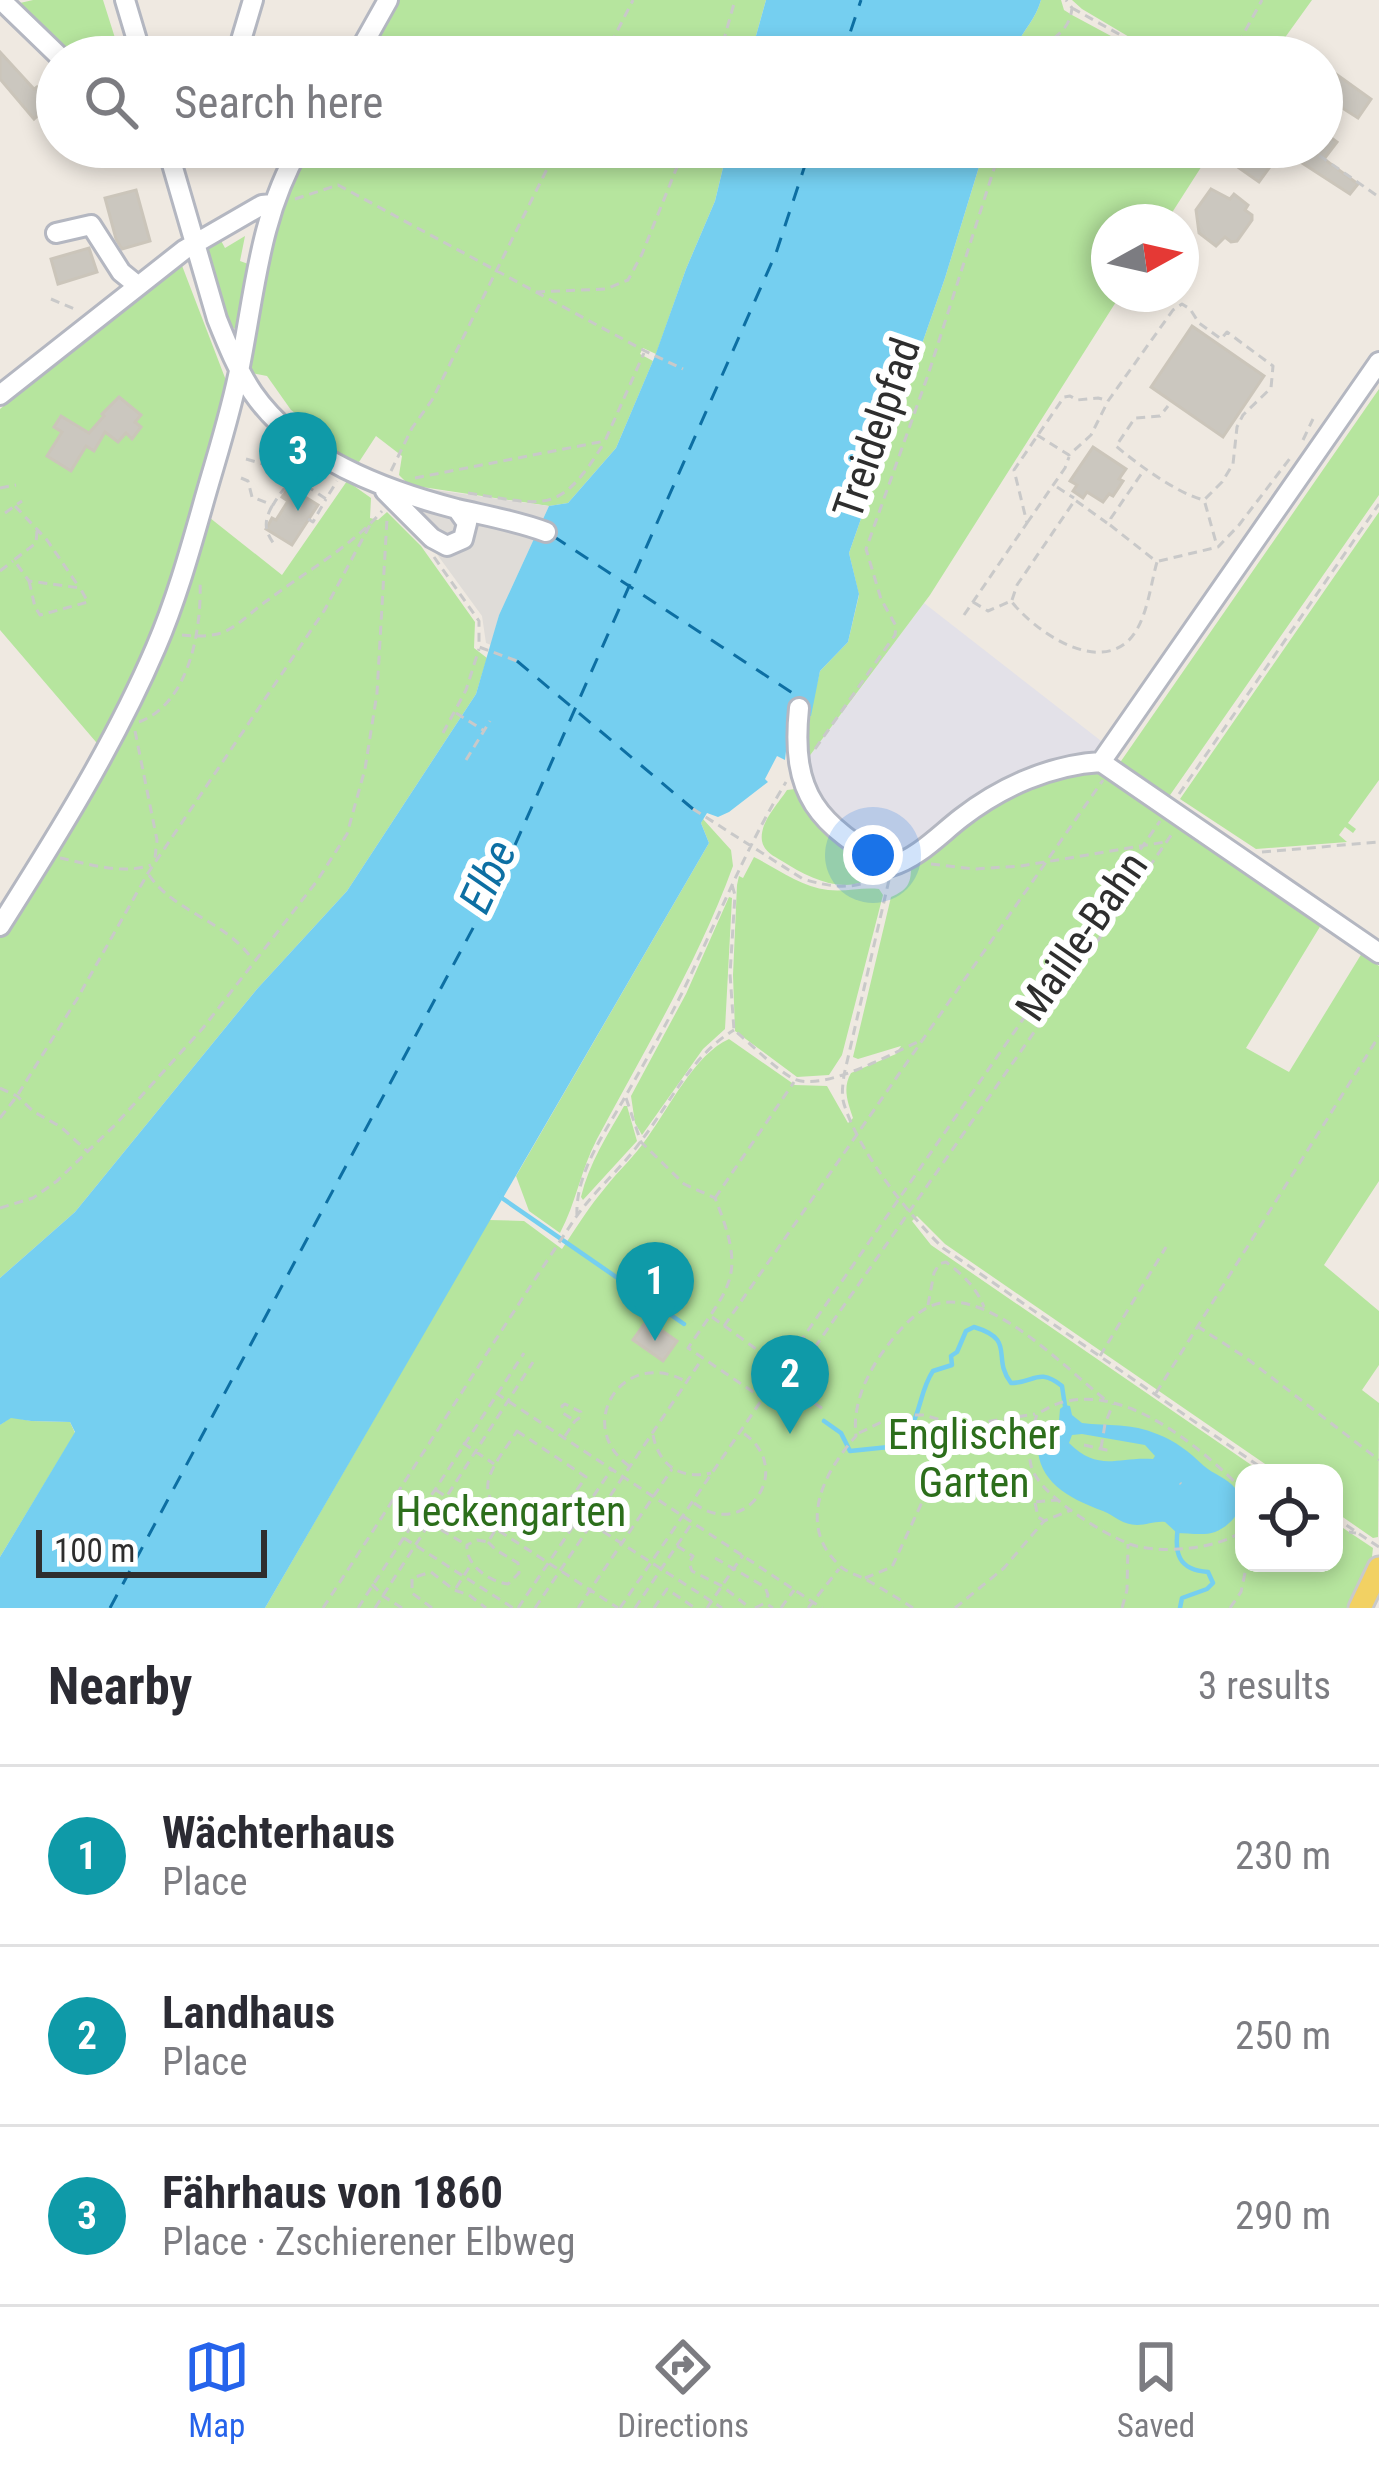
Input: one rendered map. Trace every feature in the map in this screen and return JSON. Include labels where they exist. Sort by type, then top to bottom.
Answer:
[{"type":"main road","points":[[1360,1608],[1379,1551]]},
{"type":"street","points":[[1,0],[38,36]]},
{"type":"street","points":[[125,0],[136,36]]},
{"type":"street","points":[[242,36],[253,0]]},
{"type":"street","points":[[368,36],[388,0]]},
{"type":"street","points":[[173,168],[217,319],[254,394],[282,427],[344,469],[383,485],[455,500],[546,532]]},
{"type":"street","points":[[0,926],[116,730],[158,644],[240,370],[272,204],[289,168]]},
{"type":"street","points":[[0,395],[194,244],[262,205],[272,204]]},
{"type":"street","points":[[56,233],[91,225],[121,272],[137,285]]},
{"type":"street","points":[[1107,764],[1379,362]]},
{"type":"street","points":[[383,485],[432,538],[447,546],[463,539],[467,523],[455,500]]},
{"type":"street","points":[[799,708],[795,743],[806,794],[854,844],[899,864],[968,813],[1031,777],[1066,766],[1107,764],[1379,953]]},
{"type":"path","points":[[615,36],[634,0]]},
{"type":"path","points":[[725,36],[735,0]]},
{"type":"path","points":[[1066,0],[1122,36]]},
{"type":"path","points":[[1242,36],[1262,0]]},
{"type":"path","points":[[1058,36],[1071,20],[1072,8]]},
{"type":"path","points":[[383,485],[432,400],[547,168]]},
{"type":"path","points":[[535,292],[606,289],[628,280],[677,168]]},
{"type":"path","name":"Treidelpfad","points":[[798,772],[895,635],[896,626],[881,599],[866,549],[994,168]]},
{"type":"path","points":[[1337,168],[1379,197]]},
{"type":"path","points":[[272,204],[338,185],[683,369]]},
{"type":"path","points":[[51,299],[96,318]]},
{"type":"path","points":[[964,615],[1065,468],[1069,455],[1091,435],[1108,401],[1182,304],[1221,339],[1227,332],[1273,366],[1271,388],[1237,427],[1233,464],[1204,500]]},
{"type":"path","points":[[455,500],[545,504],[565,493],[605,441],[645,351]]},
{"type":"path","points":[[1027,524],[1014,470],[1037,435],[1064,397],[1108,401]]},
{"type":"path","points":[[1168,406],[1155,418],[1135,418],[1116,446],[1190,497],[1204,500]]},
{"type":"path","points":[[1157,562],[1218,547],[1302,443],[1312,419]]},
{"type":"path","points":[[1037,435],[1069,455]]},
{"type":"path","points":[[413,478],[605,441]]},
{"type":"path","points":[[246,459],[280,469],[282,476],[292,475],[326,499]]},
{"type":"path","points":[[308,519],[313,522],[344,469]]},
{"type":"path","points":[[1110,525],[1116,507],[1145,469]]},
{"type":"path","points":[[241,478],[248,481],[252,497],[273,505]]},
{"type":"path","points":[[274,544],[265,529],[266,518],[285,485],[301,482]]},
{"type":"path","points":[[1054,484],[1157,562]]},
{"type":"path","points":[[0,488],[16,485]]},
{"type":"path","points":[[973,602],[988,611],[1011,601],[1075,500]]},
{"type":"path","points":[[1204,500],[1218,547]]},
{"type":"path","points":[[5,514],[22,501]]},
{"type":"path","name":"Maille-Bahn","points":[[782,1368],[1143,846],[1177,812],[1379,504]]},
{"type":"path","points":[[0,1208],[33,1198],[88,1152],[203,1028],[317,881],[347,834],[365,769],[380,655],[387,505],[371,524],[226,632],[182,635],[158,644]]},
{"type":"path","points":[[14,560],[29,581],[40,615],[88,602],[56,551],[15,506]]},
{"type":"path","points":[[0,1118],[77,999],[154,863],[324,611],[371,524]]},
{"type":"path","points":[[0,571],[36,543],[37,531]]},
{"type":"path","points":[[427,548],[479,621],[483,646],[443,733]]},
{"type":"path","points":[[1011,601],[1021,614],[1067,645],[1094,652],[1108,650],[1126,642],[1134,632],[1157,562]]},
{"type":"path","points":[[154,863],[157,839],[134,724],[149,718],[177,689],[196,636],[199,571]]},
{"type":"path","points":[[29,581],[80,589]]},
{"type":"path","points":[[483,646],[517,661]]},
{"type":"path","points":[[454,712],[484,731]]},
{"type":"path","points":[[466,760],[490,721]]},
{"type":"path","name":"Maille-Bahn","points":[[724,1326],[1047,861],[1107,764]]},
{"type":"path","points":[[577,1216],[576,1204],[597,1145],[683,991],[750,847],[789,777],[798,772]]},
{"type":"path","points":[[693,809],[803,879],[853,888],[899,864],[974,869],[1021,866],[1167,841]]},
{"type":"path","points":[[626,1096],[641,1142],[685,1184],[715,1198],[728,1236],[730,1285],[688,1348],[774,1406],[1167,841],[1177,812]]},
{"type":"path","points":[[1254,853],[1379,842]]},
{"type":"path","points":[[45,854],[106,868],[142,868],[154,863]]},
{"type":"path","points":[[899,864],[844,1075],[842,1099],[857,1134],[909,1212],[944,1248],[1256,1464]]},
{"type":"path","points":[[148,873],[158,889],[232,938],[253,962]]},
{"type":"path","points":[[732,883],[734,1030],[796,1080],[819,1082],[844,1075],[926,1038]]},
{"type":"path","points":[[323,1608],[577,1216],[641,1142],[704,1053],[734,1030]]},
{"type":"path","points":[[1155,1395],[1379,1036]]},
{"type":"path","points":[[715,1198],[796,1080]]},
{"type":"path","points":[[0,1088],[61,1126],[88,1152]]},
{"type":"path","points":[[1100,1356],[1166,1247]]},
{"type":"path","points":[[928,1306],[934,1273],[946,1262],[978,1292],[984,1307]]},
{"type":"path","points":[[856,1436],[859,1399],[875,1362],[900,1329],[928,1306],[956,1301],[984,1307],[1013,1324],[1110,1402]]},
{"type":"path","points":[[711,1316],[794,1376]]},
{"type":"path","points":[[1196,1325],[1379,1460]]},
{"type":"path","points":[[358,1608],[524,1353]]},
{"type":"path","points":[[535,1608],[703,1358]]},
{"type":"path","points":[[375,1608],[532,1362]]},
{"type":"path","points":[[630,1467],[610,1447],[605,1432],[604,1417],[616,1389],[628,1379],[657,1371],[687,1382]]},
{"type":"path","points":[[787,1387],[823,1409]]},
{"type":"path","points":[[1092,1401],[1094,1391]]},
{"type":"path","points":[[496,1393],[822,1608]]},
{"type":"path","points":[[434,1489],[619,1608],[762,1399]]},
{"type":"path","points":[[913,1608],[840,1567],[815,1523],[819,1495],[843,1453],[856,1436],[879,1422],[909,1414],[972,1424],[1037,1414],[1064,1401],[1110,1402],[1133,1408],[1172,1431],[1235,1482]]},
{"type":"path","points":[[1101,1448],[1110,1402]]},
{"type":"path","points":[[1037,1414],[1031,1466],[1040,1482],[1071,1510],[1128,1543],[1166,1549],[1235,1537]]},
{"type":"path","points":[[565,1438],[575,1420]]},
{"type":"path","points":[[863,1578],[892,1567],[935,1474],[952,1424]]},
{"type":"path","points":[[517,1431],[586,1477],[563,1506],[551,1526],[542,1530],[524,1528],[493,1503],[488,1479],[517,1431]]},
{"type":"path","points":[[692,1502],[724,1515],[746,1508],[762,1491],[764,1456],[740,1431]]},
{"type":"path","points":[[653,1433],[659,1455],[672,1469],[689,1475],[712,1472]]},
{"type":"path","points":[[464,1443],[496,1465]]},
{"type":"path","points":[[1084,1445],[1111,1451]]},
{"type":"path","points":[[403,1537],[516,1608],[612,1469]]},
{"type":"path","points":[[578,1608],[672,1469]]},
{"type":"path","points":[[935,1474],[1034,1502],[1060,1500]]},
{"type":"path","points":[[1034,1502],[1044,1521]]},
{"type":"path","points":[[563,1506],[722,1608]]},
{"type":"path","points":[[956,1608],[1004,1568],[1044,1521],[1071,1510]]},
{"type":"path","points":[[488,1542],[504,1515]]},
{"type":"path","points":[[428,1522],[466,1545]]},
{"type":"path","points":[[635,1608],[693,1522]]},
{"type":"path","points":[[1343,1524],[1379,1551]]},
{"type":"path","points":[[1343,1531],[1356,1533]]},
{"type":"path","points":[[488,1542],[518,1563],[517,1576],[508,1584],[500,1583],[471,1564],[466,1545],[488,1542]]},
{"type":"path","points":[[1122,1608],[1128,1543]]},
{"type":"path","points":[[676,1546],[693,1556],[692,1571],[753,1608],[765,1603]]},
{"type":"path","points":[[707,1608],[744,1555]]},
{"type":"path","points":[[715,1558],[765,1587],[765,1603]]},
{"type":"path","points":[[454,1590],[471,1564]]},
{"type":"path","points":[[808,1608],[840,1567]]},
{"type":"path","points":[[399,1570],[412,1578]]},
{"type":"path","points":[[1230,1608],[1241,1592],[1245,1572]]},
{"type":"path","points":[[412,1578],[431,1573],[486,1608]]},
{"type":"path","points":[[412,1578],[412,1593],[432,1608]]},
{"type":"path","points":[[373,1584],[402,1608]]},
{"type":"path","points":[[781,1608],[795,1588]]},
{"type":"path","points":[[654,1608],[667,1589],[695,1608]]},
{"type":"path","points":[[765,1603],[773,1608]]},
{"type":"shaded area","points":[[385,483],[549,506],[499,615],[491,645],[486,643],[482,616]]},
{"type":"shaded area","points":[[924,603],[1105,744],[1100,751],[1065,760],[905,855],[892,857],[856,838],[833,814],[802,766]]},
{"type":"green space","points":[[103,0],[114,36],[53,36],[20,3]]},
{"type":"green space","points":[[395,0],[766,0],[756,36],[375,36]]},
{"type":"green space","points":[[1041,0],[1061,0],[1064,10],[1112,36],[1022,36]]},
{"type":"green space","points":[[1072,0],[1312,0],[1286,36],[1128,36]]},
{"type":"green space","points":[[296,168],[723,168],[715,201],[656,354],[643,348],[640,354],[653,361],[616,448],[568,503],[549,506],[409,485],[399,475],[402,456],[376,436],[359,462],[345,459],[320,445],[325,435],[291,410],[267,376],[252,373],[251,350],[280,198]]},
{"type":"green space","points":[[979,168],[1201,168],[1178,204],[1091,204],[1091,312],[1110,312],[930,595],[802,766],[820,671],[848,642],[859,595],[849,553]]},
{"type":"green space","points":[[245,236],[240,261],[251,265],[235,329],[228,324],[206,251],[207,242],[219,237],[225,248]]},
{"type":"green space","points":[[181,263],[235,394],[205,514],[282,575],[347,481],[371,498],[370,518],[378,520],[387,512],[421,546],[475,622],[474,648],[487,658],[476,694],[347,891],[257,989],[75,1212],[0,1278],[0,934],[102,749],[0,630],[0,409],[81,339]]},
{"type":"green space","points":[[1379,389],[1379,495],[1168,798],[1119,764]]},
{"type":"green space","points":[[1379,512],[1379,780],[1348,823],[1356,829],[1353,833],[1345,827],[1339,835],[1347,842],[1256,849],[1180,799]]},
{"type":"green space","points":[[1091,769],[1106,772],[1321,925],[1246,1048],[1289,1072],[1362,953],[1379,966],[1379,1181],[1324,1265],[1379,1311],[1379,1365],[1362,1390],[1379,1403],[1378,1537],[1343,1517],[1343,1464],[1265,1464],[945,1244],[917,1216],[912,1221],[931,1245],[1250,1464],[1235,1464],[1235,1572],[1343,1572],[1343,1528],[1373,1548],[1349,1608],[265,1608],[489,1220],[524,1221],[562,1249],[694,1069],[729,1039],[795,1085],[827,1086],[848,1123],[853,1118],[846,1090],[851,1073],[896,1054],[901,1046],[853,1057],[891,897],[907,886],[911,868],[970,817],[1035,781]]},
{"type":"green space","points":[[795,789],[835,840],[880,872],[856,884],[831,883],[767,851],[762,841],[766,821],[787,790]]},
{"type":"green space","points":[[703,819],[731,850],[733,866],[687,971],[591,1150],[560,1233],[529,1211],[516,1176],[709,843]]},
{"type":"green space","points":[[754,857],[818,888],[879,889],[883,895],[842,1055],[829,1075],[797,1077],[735,1031],[737,885]]},
{"type":"green space","points":[[729,897],[725,1029],[703,1049],[642,1135],[631,1096],[686,994]]},
{"type":"green space","points":[[624,1106],[637,1141],[583,1200],[594,1161]]},
{"type":"green space","points":[[11,1417],[70,1422],[75,1433],[0,1557],[0,1425]]},
{"type":"water","points":[[766,0],[1041,0],[1022,36],[756,36]]},
{"type":"water","name":"Elbe","points":[[723,168],[979,168],[849,553],[859,594],[848,642],[820,671],[811,716],[790,715],[785,760],[777,756],[765,779],[768,782],[729,812],[718,817],[707,813],[701,823],[709,843],[265,1608],[0,1608],[0,1557],[75,1432],[70,1422],[11,1418],[0,1425],[0,1278],[75,1212],[257,989],[347,891],[476,694],[499,615],[549,506],[568,503],[616,448],[715,201]]},
{"type":"water","points":[[1065,1405],[1082,1423],[1138,1428],[1176,1444],[1235,1488],[1235,1516],[1215,1532],[1177,1533],[1165,1522],[1127,1524],[1073,1498],[1051,1480],[1039,1456],[1041,1423],[1059,1421]],"holes":[[[1082,1434],[1145,1445],[1155,1456],[1100,1460],[1069,1443],[1072,1435]]]},
{"type":"building","points":[[0,52],[36,88],[34,119],[0,79]]},
{"type":"building","points":[[1343,79],[1371,99],[1358,118],[1343,108]]},
{"type":"building","points":[[1239,168],[1269,168],[1259,182]]},
{"type":"building","points":[[1310,168],[1336,168],[1358,184],[1350,194]]},
{"type":"building","points":[[1211,189],[1230,199],[1234,194],[1248,205],[1245,210],[1252,220],[1237,241],[1225,237],[1216,246],[1199,233],[1199,206]]},
{"type":"building","points":[[136,190],[150,241],[122,249],[105,198]]},
{"type":"building","points":[[89,248],[97,272],[58,284],[51,259]]},
{"type":"building","points":[[1192,326],[1264,376],[1223,437],[1151,387]]},
{"type":"building","points":[[119,397],[141,415],[135,422],[141,427],[132,439],[126,433],[118,442],[105,432],[94,451],[86,446],[71,471],[47,456],[62,432],[54,427],[61,416],[89,433]]},
{"type":"building","points":[[1093,447],[1126,469],[1113,496],[1109,494],[1103,502],[1087,492],[1083,498],[1073,491],[1077,485],[1070,481]]},
{"type":"building","points":[[289,487],[318,505],[292,545],[266,529],[288,501],[282,497]]},
{"type":"building","points":[[647,1320],[677,1341],[663,1361],[633,1340]]},
{"type":"waterway","points":[[500,1192],[502,1198],[684,1324]]},
{"type":"waterway","points":[[824,1421],[841,1433],[850,1451],[908,1445],[929,1378],[933,1371],[952,1365],[951,1356],[966,1331],[974,1327],[999,1344],[1011,1383],[1047,1378],[1062,1386],[1065,1406]]},
{"type":"waterway","points":[[1178,1527],[1180,1558],[1190,1568],[1208,1572],[1213,1583],[1182,1598],[1180,1608]]},
{"type":"ferry route","points":[[849,36],[861,0]]},
{"type":"ferry route","points":[[110,1608],[504,870],[776,253],[804,168]]},
{"type":"ferry route","points":[[553,536],[800,698]]},
{"type":"ferry route","points":[[517,661],[693,809]]},
{"type":"place","name":"Fährhaus von 1860","points":[[298,511]]},
{"type":"place","name":"Wächterhaus","points":[[655,1341]]},
{"type":"place","name":"Landhaus","points":[[790,1434]]},
{"type":"park label","name":"Englischer Garten","points":[[974,1458]]},
{"type":"park label","name":"Heckengarten","points":[[511,1511]]}]
